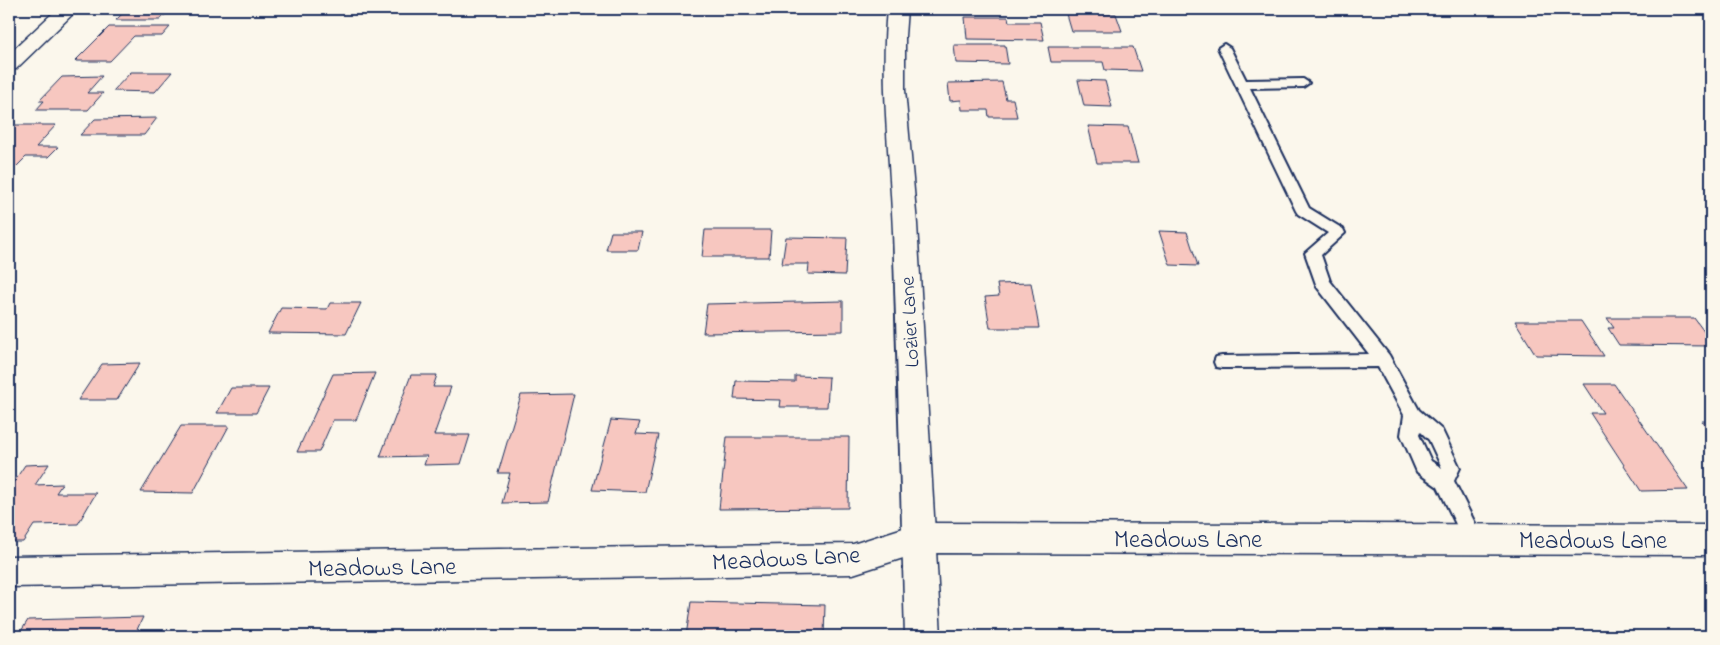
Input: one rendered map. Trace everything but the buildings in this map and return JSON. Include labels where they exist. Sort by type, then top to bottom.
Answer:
[{"type":"street","points":[[9,65],[68,9]]},
{"type":"street","name":"Lozier Lane","points":[[897,9],[893,39],[905,222],[923,636]]},
{"type":"street","name":"Meadows Lane","points":[[9,572],[853,559],[919,538],[1711,540]]},
{"type":"lane","points":[[1224,48],[1303,211],[1338,233],[1313,253],[1323,283],[1383,360],[1413,415],[1436,435],[1451,468],[1445,481],[1473,539]]},
{"type":"lane","points":[[1242,84],[1303,83]]},
{"type":"lane","points":[[1222,362],[1383,360]]}]
